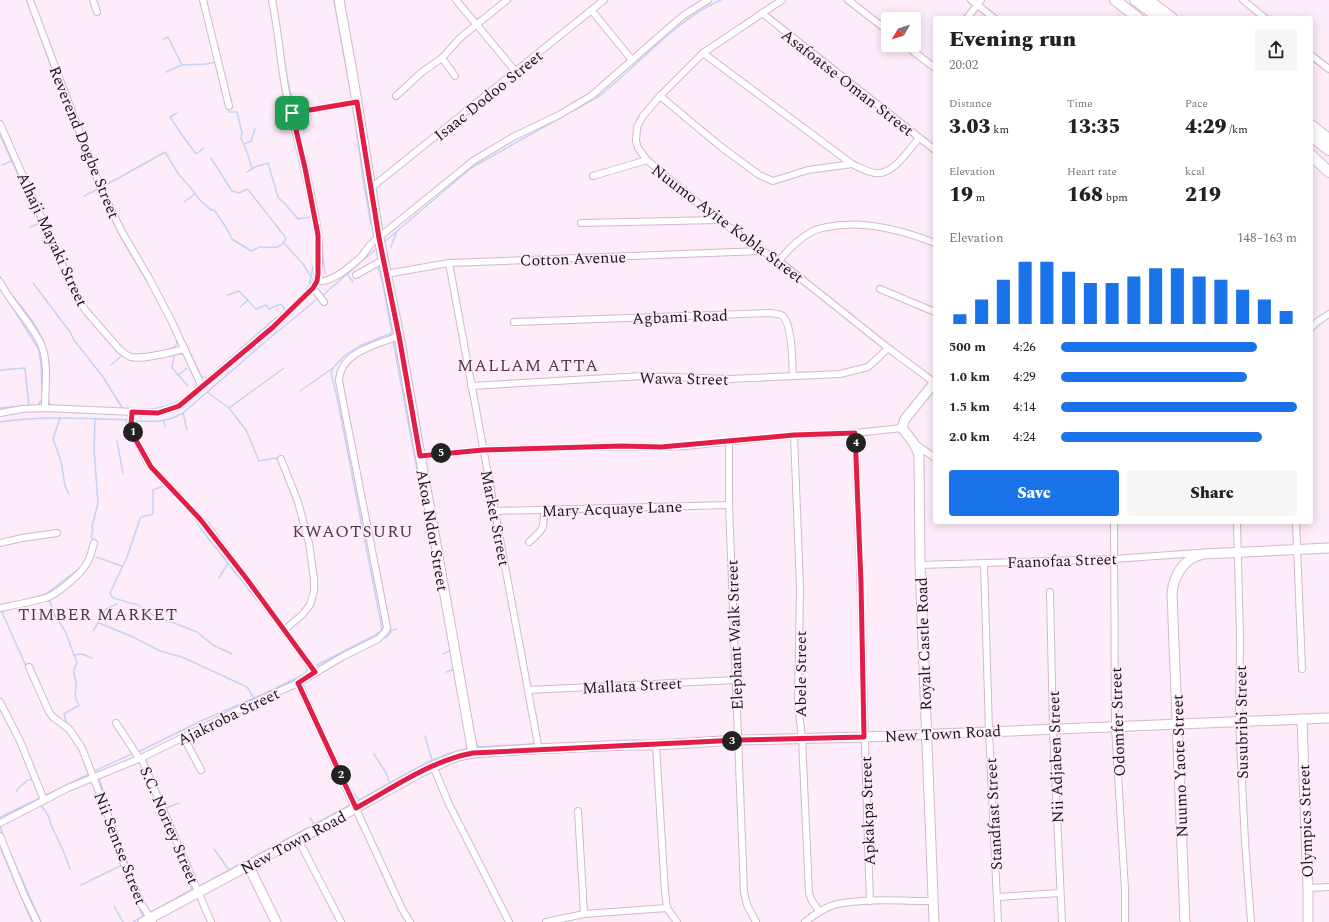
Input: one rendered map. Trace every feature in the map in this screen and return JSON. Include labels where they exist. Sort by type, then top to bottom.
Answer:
[{"type":"main road","points":[[1115,0],[1135,16]]},
{"type":"main road","points":[[1135,0],[1155,16]]},
{"type":"main road","points":[[1148,0],[1169,16]]},
{"type":"main road","points":[[1313,127],[1329,139]]},
{"type":"main road","points":[[1313,138],[1329,150]]},
{"type":"main road","points":[[1313,151],[1329,163]]},
{"type":"main road","points":[[1313,157],[1329,172]]},
{"type":"street","name":"Reverend Dogbe Street","points":[[30,0],[101,189],[158,295],[202,387]]},
{"type":"street","points":[[93,0],[97,12]]},
{"type":"street","points":[[203,0],[229,106]]},
{"type":"street","points":[[0,413],[22,409],[45,408],[131,418],[170,410],[179,406],[272,328],[313,288],[317,281],[318,235],[305,168],[285,88],[272,0]]},
{"type":"street","name":"Akoa Ndor Street","points":[[339,0],[379,238],[399,336],[473,753]]},
{"type":"street","points":[[456,0],[516,72]]},
{"type":"street","points":[[396,96],[422,72],[442,58],[460,38],[507,0]]},
{"type":"street","name":"Isaac Dodoo Street","points":[[371,188],[604,0]]},
{"type":"street","points":[[317,281],[328,281],[338,275],[361,256],[371,244],[473,161],[513,138],[559,115],[591,96],[684,16],[708,0]]},
{"type":"street","name":"Nuumo Ayite Kobla Street","points":[[782,0],[732,32],[703,53],[660,96],[643,116],[637,127],[636,141],[638,148],[647,160],[719,220],[761,251],[779,261],[888,348],[933,381]]},
{"type":"street","points":[[848,0],[881,26]]},
{"type":"street","points":[[971,0],[979,2],[992,16]]},
{"type":"street","points":[[1243,0],[1263,16]]},
{"type":"street","points":[[969,16],[979,2]]},
{"type":"street","points":[[592,11],[632,60]]},
{"type":"street","name":"Asafoatse Oman Street","points":[[762,14],[933,148]]},
{"type":"street","points":[[915,52],[933,64]]},
{"type":"street","points":[[703,53],[852,164],[873,173],[880,174],[894,167],[919,138]]},
{"type":"street","points":[[1313,57],[1329,69]]},
{"type":"street","points":[[442,58],[455,76]]},
{"type":"street","points":[[660,96],[759,176],[773,181],[808,170],[852,164]]},
{"type":"street","points":[[292,113],[357,102]]},
{"type":"street","name":"Alhaji Mayaki Street","points":[[0,124],[76,296],[86,311],[120,350],[132,358],[146,357],[185,349]]},
{"type":"street","points":[[593,176],[647,160]]},
{"type":"street","points":[[581,223],[719,220]]},
{"type":"street","points":[[779,261],[793,244],[814,230],[835,225],[859,224],[884,228],[921,237],[933,242]]},
{"type":"street","name":"Cotton Avenue","points":[[386,274],[449,263],[761,251]]},
{"type":"street","points":[[356,275],[383,258]]},
{"type":"street","name":"Market Street","points":[[449,263],[539,750]]},
{"type":"street","points":[[0,282],[30,325],[41,345],[45,364],[45,408]]},
{"type":"street","points":[[313,288],[324,302]]},
{"type":"street","points":[[880,289],[933,311]]},
{"type":"street","name":"Agbami Road","points":[[514,322],[781,314],[786,319],[790,327],[793,376]]},
{"type":"street","points":[[1313,326],[1329,314]]},
{"type":"street","name":"Ajakroba Street","points":[[0,823],[44,800],[184,738],[251,704],[298,683],[315,672],[378,639],[385,632],[387,628],[360,493],[339,375],[345,362],[352,355],[399,336]]},
{"type":"street","name":"Wawa Street","points":[[471,386],[643,376],[730,379],[840,374],[868,366],[879,358],[888,348]]},
{"type":"street","points":[[420,456],[483,450],[622,446],[661,447],[794,435],[855,433],[902,428],[905,420],[933,385]]},
{"type":"street","points":[[131,418],[133,435],[151,467],[200,519],[246,578],[315,672]]},
{"type":"street","name":"Royalt Castle Road","points":[[902,428],[913,442],[919,454],[920,565],[934,922]]},
{"type":"street","name":"Apkakpa Street","points":[[855,433],[870,901]]},
{"type":"street","name":"Abele Street","points":[[794,435],[800,587],[798,704],[802,738],[809,893],[812,901],[819,911]]},
{"type":"street","name":"Elephant Walk Street","points":[[729,441],[729,505],[744,892],[747,905],[756,922]]},
{"type":"street","points":[[913,442],[933,457]]},
{"type":"street","points":[[281,459],[298,502],[312,555],[314,579],[314,591],[310,605],[302,615],[284,630]]},
{"type":"street","name":"Mary Acquaye Lane","points":[[496,511],[729,505]]},
{"type":"street","points":[[529,542],[541,532],[544,527],[544,510]]},
{"type":"street","name":"Odomfer Street","points":[[1114,524],[1115,727],[1125,922]]},
{"type":"street","name":"Susubribi Street","points":[[1237,524],[1240,637],[1239,721],[1245,842],[1251,922]]},
{"type":"street","points":[[1296,524],[1302,669]]},
{"type":"street","points":[[0,543],[57,533]]},
{"type":"street","points":[[0,608],[48,597],[62,588],[85,567],[94,543]]},
{"type":"street","name":"Faanofaa Street","points":[[920,565],[1114,559],[1201,553],[1237,553],[1329,548]]},
{"type":"street","name":"Nuumo Yaote Street","points":[[1185,922],[1173,610],[1178,586],[1185,570],[1207,554]]},
{"type":"street","name":"Standfast Street","points":[[984,563],[989,731],[998,922]]},
{"type":"street","name":"Nii Adjaben Street","points":[[1050,592],[1053,729],[1062,922]]},
{"type":"street","name":"Nii Sentse Street","points":[[29,667],[53,717],[65,724],[73,733],[82,748],[123,862],[148,921]]},
{"type":"street","name":"Mallata Street","points":[[528,690],[736,680]]},
{"type":"street","points":[[298,683],[402,909],[410,922]]},
{"type":"street","points":[[0,702],[20,741],[44,800]]},
{"type":"street","name":"New Town Road","points":[[148,921],[198,892],[433,766],[458,756],[473,753],[739,740],[864,737],[1329,718]]},
{"type":"street","name":"Olympics Street","points":[[1302,719],[1308,922]]},
{"type":"street","name":"S.C. Nortey Street","points":[[116,723],[140,758],[212,922]]},
{"type":"street","points":[[184,738],[201,770]]},
{"type":"street","points":[[656,745],[665,892],[667,908],[677,922]]},
{"type":"street","points":[[433,766],[449,804],[509,922]]},
{"type":"street","points":[[578,811],[584,914]]},
{"type":"street","points":[[0,836],[24,896],[37,922]]},
{"type":"street","points":[[298,839],[341,922]]},
{"type":"street","points":[[249,865],[276,922]]},
{"type":"street","points":[[1308,888],[1329,887]]},
{"type":"street","points":[[998,897],[1060,893]]},
{"type":"street","points":[[805,922],[819,911],[837,904],[870,901],[933,901]]},
{"type":"street","points":[[546,922],[584,914],[667,908]]},
{"type":"waterway","points":[[27,0],[51,66]]},
{"type":"waterway","points":[[334,0],[347,72]]},
{"type":"waterway","points":[[383,243],[471,168],[599,96],[688,19],[721,0]]},
{"type":"waterway","points":[[274,29],[276,42]]},
{"type":"waterway","points":[[164,39],[168,37],[182,65]]},
{"type":"waterway","points":[[282,43],[294,110]]},
{"type":"waterway","points":[[166,72],[182,65],[215,62]]},
{"type":"waterway","points":[[227,87],[231,101]]},
{"type":"waterway","points":[[66,105],[101,196]]},
{"type":"waterway","points":[[353,105],[371,224]]},
{"type":"waterway","points":[[227,107],[229,112],[237,112],[242,133],[241,138],[252,169]]},
{"type":"waterway","points":[[177,113],[170,117],[196,154],[204,148]]},
{"type":"waterway","points":[[295,114],[298,128]]},
{"type":"waterway","points":[[291,126],[314,227],[315,242]]},
{"type":"waterway","points":[[244,144],[251,141],[255,129]]},
{"type":"waterway","points":[[0,135],[58,263]]},
{"type":"waterway","points":[[102,186],[165,152],[179,175],[200,200],[210,209],[215,211],[232,239],[251,251],[260,247],[278,247],[281,245],[286,238],[250,192],[247,189],[239,193],[232,191],[211,158]]},
{"type":"waterway","points":[[2,165],[11,161]]},
{"type":"waterway","points":[[247,172],[255,167],[268,163],[278,197],[298,219],[310,217]]},
{"type":"waterway","points":[[84,196],[98,189]]},
{"type":"waterway","points":[[184,202],[195,194]]},
{"type":"waterway","points":[[107,209],[123,241],[153,291]]},
{"type":"waterway","points":[[30,227],[40,223]]},
{"type":"waterway","points":[[391,247],[396,233]]},
{"type":"waterway","points":[[284,243],[303,264],[311,277]]},
{"type":"waterway","points":[[322,247],[325,273]]},
{"type":"waterway","points":[[323,295],[377,248]]},
{"type":"waterway","points":[[302,294],[309,286],[313,267]]},
{"type":"waterway","points":[[300,391],[333,368],[344,356],[359,346],[392,333],[382,280],[378,268]]},
{"type":"waterway","points":[[347,274],[353,282]]},
{"type":"waterway","points":[[0,276],[2,281]]},
{"type":"waterway","points":[[33,283],[103,377],[123,409]]},
{"type":"waterway","points":[[228,295],[239,291],[256,309],[266,305],[269,309],[282,305],[285,310]]},
{"type":"waterway","points":[[9,292],[31,319],[42,339],[49,361],[49,373]]},
{"type":"waterway","points":[[8,300],[39,350],[42,395]]},
{"type":"waterway","points":[[240,307],[248,300]]},
{"type":"waterway","points":[[134,421],[164,420],[176,417],[183,413],[316,300]]},
{"type":"waterway","points":[[188,349],[201,376],[207,378],[292,304]]},
{"type":"waterway","points":[[172,349],[177,344],[177,339]]},
{"type":"waterway","points":[[377,347],[393,341],[437,576]]},
{"type":"waterway","points":[[141,355],[161,352]]},
{"type":"waterway","points":[[171,355],[182,354],[185,356]]},
{"type":"waterway","points":[[111,365],[123,355]]},
{"type":"waterway","points":[[174,356],[172,368],[188,386]]},
{"type":"waterway","points":[[0,370],[25,368],[29,406]]},
{"type":"waterway","points":[[178,375],[187,368]]},
{"type":"waterway","points":[[229,408],[284,368]]},
{"type":"waterway","points":[[317,665],[379,633],[382,629],[331,373],[333,368]]},
{"type":"waterway","points":[[342,379],[371,530]]},
{"type":"waterway","points":[[194,390],[197,383]]},
{"type":"waterway","points":[[207,392],[229,408],[246,430],[259,461],[275,458],[279,460]]},
{"type":"waterway","points":[[48,398],[51,405]]},
{"type":"waterway","points":[[145,409],[165,406],[185,398]]},
{"type":"waterway","points":[[38,405],[42,399]]},
{"type":"waterway","points":[[0,408],[24,406]]},
{"type":"waterway","points":[[183,413],[187,430]]},
{"type":"waterway","points":[[0,422],[48,418],[130,420]]},
{"type":"waterway","points":[[60,418],[53,439],[61,461],[65,486],[69,494]]},
{"type":"waterway","points":[[95,419],[94,449],[98,503],[91,537],[95,541]]},
{"type":"waterway","points":[[126,420],[129,430]]},
{"type":"waterway","points":[[164,421],[165,427]]},
{"type":"waterway","points":[[117,441],[123,473]]},
{"type":"waterway","points":[[136,446],[143,462],[178,499]]},
{"type":"waterway","points":[[164,486],[153,490],[153,514],[141,517],[127,557],[110,593],[113,598],[138,605],[153,615],[197,632],[213,645],[232,654]]},
{"type":"waterway","points":[[192,506],[209,523],[236,560]]},
{"type":"waterway","points":[[193,515],[201,529],[283,633]]},
{"type":"waterway","points":[[298,515],[300,522]]},
{"type":"waterway","points":[[308,531],[311,538]]},
{"type":"waterway","points":[[96,557],[122,566]]},
{"type":"waterway","points":[[219,578],[228,563]]},
{"type":"waterway","points":[[17,602],[46,594],[81,567]]},
{"type":"waterway","points":[[380,575],[391,632],[388,636],[382,639]]},
{"type":"waterway","points":[[49,598],[54,614],[65,631],[77,663],[74,672],[76,680],[75,697],[79,705],[64,714],[68,725]]},
{"type":"waterway","points":[[93,631],[106,609],[117,604]]},
{"type":"waterway","points":[[452,609],[456,635]]},
{"type":"waterway","points":[[1,610],[26,666]]},
{"type":"waterway","points":[[99,623],[133,637],[160,651],[182,657],[247,687],[254,698]]},
{"type":"waterway","points":[[391,630],[397,629]]},
{"type":"waterway","points":[[443,654],[451,650]]},
{"type":"waterway","points":[[74,655],[82,654],[92,658]]},
{"type":"waterway","points":[[138,752],[201,721],[305,674],[307,669],[304,661]]},
{"type":"waterway","points":[[446,672],[456,669]]},
{"type":"waterway","points":[[303,684],[340,768],[359,800],[425,764],[466,749],[468,745]]},
{"type":"waterway","points":[[0,709],[3,715]]},
{"type":"waterway","points":[[425,736],[432,760]]},
{"type":"waterway","points":[[475,739],[476,744],[480,747],[534,744]]},
{"type":"waterway","points":[[92,772],[134,753]]},
{"type":"waterway","points":[[327,754],[333,767]]},
{"type":"waterway","points":[[374,754],[386,773],[390,783]]},
{"type":"waterway","points":[[145,758],[176,832]]},
{"type":"waterway","points":[[32,763],[35,771]]},
{"type":"waterway","points":[[44,796],[89,774]]},
{"type":"waterway","points":[[99,778],[109,809]]},
{"type":"waterway","points":[[198,887],[350,805],[338,778]]},
{"type":"waterway","points":[[16,792],[28,780],[33,779]]},
{"type":"waterway","points":[[0,817],[40,798]]},
{"type":"waterway","points":[[166,808],[179,803]]},
{"type":"waterway","points":[[41,805],[49,817],[70,869]]},
{"type":"waterway","points":[[310,818],[314,824]]},
{"type":"waterway","points":[[0,826],[3,835]]},
{"type":"waterway","points":[[305,842],[321,832]]},
{"type":"waterway","points":[[118,837],[132,875]]},
{"type":"waterway","points":[[175,845],[192,890]]},
{"type":"waterway","points":[[282,853],[298,845]]},
{"type":"waterway","points":[[0,847],[32,922]]},
{"type":"waterway","points":[[214,849],[229,870]]},
{"type":"waterway","points":[[12,857],[41,922]]},
{"type":"waterway","points":[[256,867],[273,857]]},
{"type":"waterway","points":[[81,885],[122,865]]},
{"type":"waterway","points":[[240,875],[245,873]]},
{"type":"waterway","points":[[130,885],[143,917]]},
{"type":"waterway","points":[[137,886],[147,907]]},
{"type":"waterway","points":[[149,913],[195,888]]},
{"type":"waterway","points":[[114,906],[123,922]]},
{"type":"waterway","points":[[133,922],[145,915]]},
{"type":"district","name":"MALLAM ATTA","points":[[528,365]]},
{"type":"district","name":"KWAOTSURU","points":[[353,531]]},
{"type":"district","name":"TIMBER MARKET","points":[[98,614]]},
{"type":"route","points":[[357,102],[382,256],[399,336],[420,456],[448,452],[483,450],[622,446],[685,446],[794,435],[855,433],[861,583],[864,737],[739,740],[473,753],[458,756],[433,766],[356,808],[298,683],[315,672],[195,512],[163,480],[145,459],[133,435],[131,425],[132,412],[158,413],[179,406],[272,328],[306,296],[317,281],[319,251],[318,235],[305,168],[292,113],[357,102]]}]
